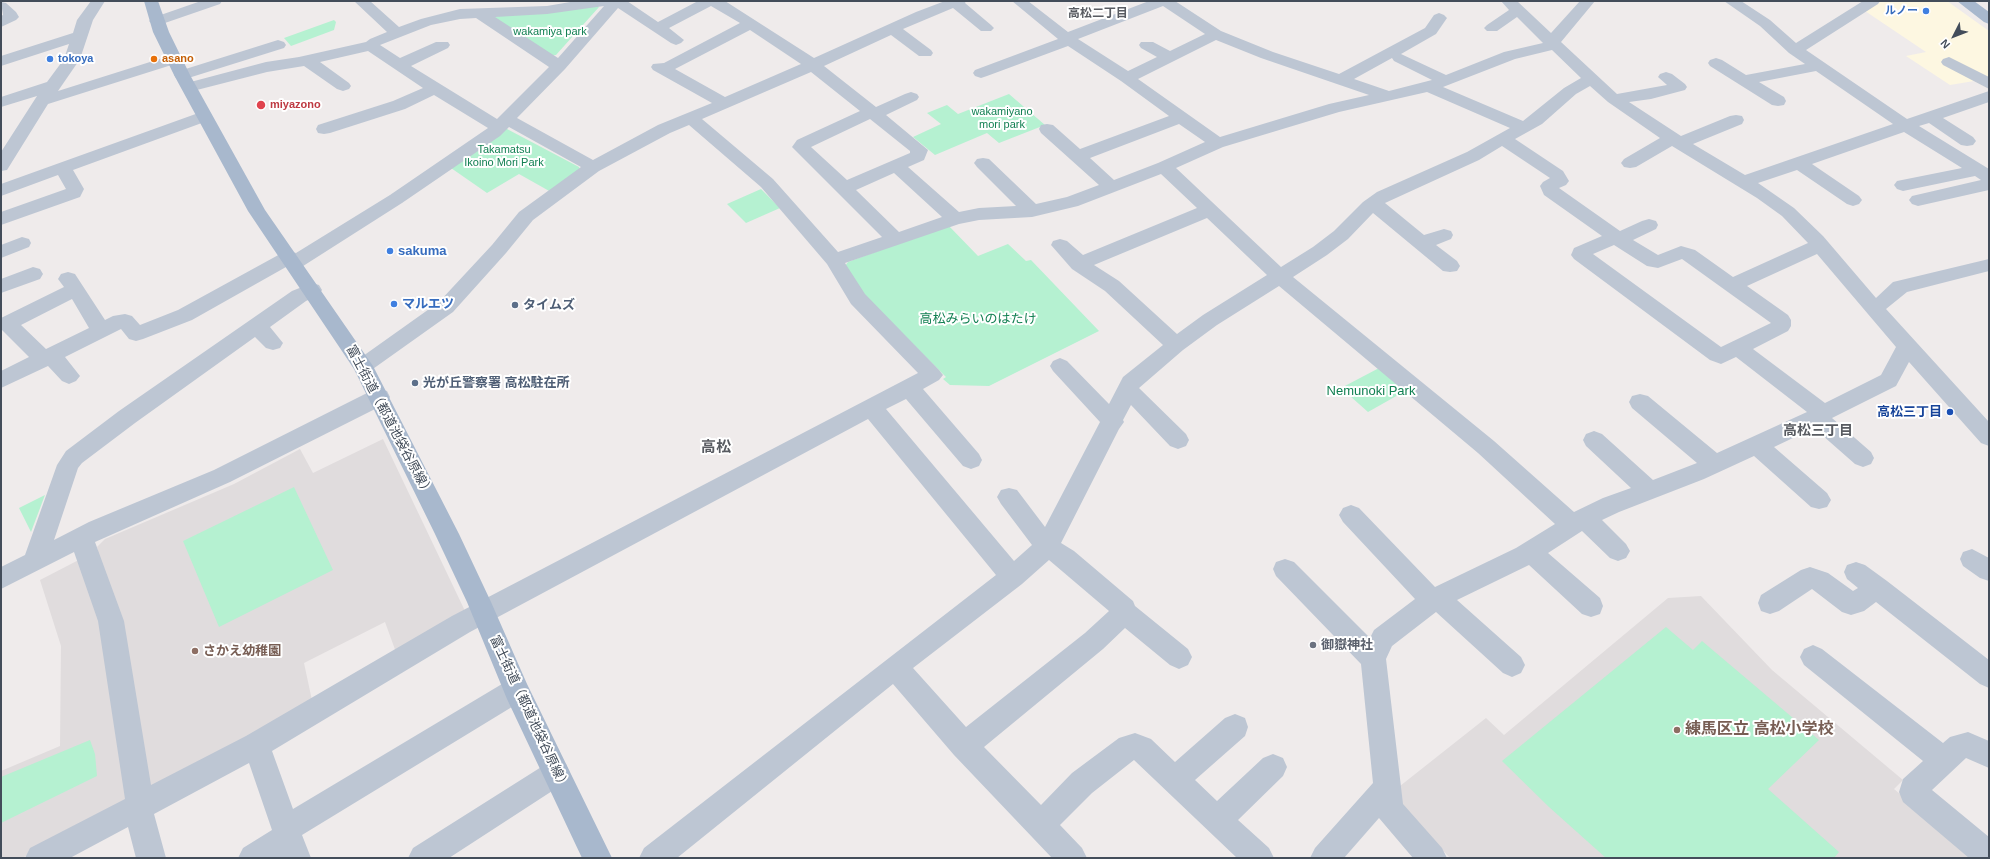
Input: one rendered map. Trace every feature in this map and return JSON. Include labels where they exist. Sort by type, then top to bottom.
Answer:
[{"type":"main road","name":"富士街道（都道池袋谷原線）","points":[[151,1],[157,21],[182,74],[204,116],[258,210],[363,366],[484,612],[516,690],[597,858]]},
{"type":"main road","points":[[1964,1],[1989,19]]},
{"type":"main road","points":[[1984,1],[1989,5]]},
{"type":"street","points":[[1,166],[42,101],[72,59],[85,20],[98,1]]},
{"type":"street","points":[[157,21],[215,1]]},
{"type":"street","points":[[360,1],[397,33]]},
{"type":"street","points":[[182,74],[266,67],[307,60],[371,46],[397,33],[442,18],[460,14],[547,10],[605,1]]},
{"type":"street","points":[[2,378],[123,320],[136,334],[185,315],[291,260],[396,199],[503,123],[559,66],[615,1],[676,40]]},
{"type":"street","points":[[658,28],[709,1]]},
{"type":"street","points":[[713,1],[814,65],[919,150],[918,156],[844,188]]},
{"type":"street","points":[[1019,1],[1067,39],[1127,78],[1217,143]]},
{"type":"street","points":[[834,260],[955,219],[979,214],[1032,211],[1072,202],[1164,167],[1217,143],[1335,108],[1429,87],[1490,65],[1510,55],[1552,44],[1585,1]]},
{"type":"street","points":[[1731,1],[1765,23],[1795,50],[1905,126],[1983,174]]},
{"type":"street","points":[[1795,50],[1873,1]]},
{"type":"street","points":[[363,366],[446,307],[500,249],[526,216],[593,167],[612,155],[690,118],[814,65],[950,2],[986,28]]},
{"type":"street","points":[[981,73],[1067,39],[1171,2],[1216,34],[1267,55],[1387,96]]},
{"type":"street","points":[[1,6],[11,15],[10,21]]},
{"type":"street","points":[[1492,28],[1511,14],[1514,7],[1590,79],[1614,99],[1676,141],[1744,182],[1788,212],[1820,245],[1907,347],[1989,437]]},
{"type":"street","points":[[479,13],[559,66]]},
{"type":"street","points":[[1341,80],[1431,31],[1439,18]]},
{"type":"street","points":[[723,104],[713,96],[665,66],[750,24]]},
{"type":"street","points":[[892,28],[925,53]]},
{"type":"street","points":[[1127,78],[1216,34]]},
{"type":"street","points":[[1,60],[15,50],[80,36]]},
{"type":"street","points":[[42,101],[182,74],[278,45]]},
{"type":"street","points":[[399,65],[442,45]]},
{"type":"street","points":[[1147,45],[1169,57]]},
{"type":"street","points":[[371,46],[435,89],[593,167]]},
{"type":"street","points":[[1400,58],[1445,81]]},
{"type":"street","points":[[307,60],[343,86]]},
{"type":"street","points":[[1949,62],[1989,84]]},
{"type":"street","points":[[1716,63],[1778,101]]},
{"type":"street","points":[[1744,80],[1818,66]]},
{"type":"street","points":[[1614,99],[1651,94],[1679,87],[1666,77]]},
{"type":"street","points":[[654,858],[895,667],[1036,559],[1047,545],[1086,469],[1113,422],[1132,383],[1176,345],[1210,320],[1320,251],[1341,235],[1373,203],[1391,192],[1473,156],[1503,139],[1536,120],[1570,91],[1590,79]]},
{"type":"street","points":[[1,102],[52,86]]},
{"type":"street","points":[[1429,87],[1523,127]]},
{"type":"street","points":[[324,130],[399,105],[435,89]]},
{"type":"street","points":[[1744,182],[1989,96]]},
{"type":"street","points":[[895,239],[802,148],[801,145],[911,97]]},
{"type":"street","points":[[1972,102],[1989,113]]},
{"type":"street","points":[[1,190],[204,116]]},
{"type":"street","points":[[1078,156],[1181,117]]},
{"type":"street","points":[[1931,117],[1967,141]]},
{"type":"street","points":[[40,858],[256,745],[484,612],[910,388],[930,376],[931,373],[858,299],[834,260],[767,183],[690,118]]},
{"type":"street","points":[[1630,163],[1676,141],[1736,120]]},
{"type":"street","points":[[1047,129],[1112,187]]},
{"type":"street","points":[[1,139],[23,132]]},
{"type":"street","points":[[1503,139],[1558,175],[1560,181],[1549,186],[1550,191],[1617,238],[1654,262],[1658,262],[1681,252],[1688,254],[1782,323],[1781,326],[1721,356],[1717,355],[1581,255],[1581,252],[1617,238],[1649,225]]},
{"type":"street","points":[[983,163],[1032,211]]},
{"type":"street","points":[[1799,163],[1853,200]]},
{"type":"street","points":[[896,166],[955,219]]},
{"type":"street","points":[[1164,167],[1280,276],[1486,447],[1618,551]]},
{"type":"street","points":[[1,220],[74,193],[75,189],[63,168]]},
{"type":"street","points":[[1903,185],[1983,174]]},
{"type":"street","points":[[1918,200],[1989,184]]},
{"type":"street","points":[[1373,203],[1450,266]]},
{"type":"street","points":[[1079,264],[1209,210]]},
{"type":"street","points":[[1422,243],[1444,235]]},
{"type":"street","points":[[1,252],[22,243]]},
{"type":"street","points":[[1060,245],[1079,264],[1112,286],[1176,345]]},
{"type":"street","points":[[1732,285],[1820,245]]},
{"type":"street","points":[[1872,306],[1881,304],[1900,287],[1989,265]]},
{"type":"street","points":[[1,286],[33,274]]},
{"type":"street","points":[[69,376],[9,325],[9,322],[72,284],[101,330]]},
{"type":"street","points":[[35,561],[68,465],[74,457],[127,417],[299,296],[312,290]]},
{"type":"street","points":[[254,328],[262,331],[273,343]]},
{"type":"street","points":[[1432,858],[1390,810],[1373,659],[1383,638],[1434,599],[1531,552],[1578,521],[1611,505],[1714,464],[1820,415],[1889,380],[1907,347]]},
{"type":"street","points":[[1738,348],[1820,415],[1863,458]]},
{"type":"street","points":[[1060,366],[1113,422]]},
{"type":"street","points":[[910,388],[971,460]]},
{"type":"street","points":[[1127,393],[1134,396],[1178,440]]},
{"type":"street","points":[[1,579],[81,537],[222,476],[379,397]]},
{"type":"street","points":[[1640,402],[1714,464]]},
{"type":"street","points":[[872,408],[1013,577]]},
{"type":"street","points":[[1594,440],[1649,490]]},
{"type":"street","points":[[1757,444],[1819,500]]},
{"type":"street","points":[[1009,497],[1039,537],[1047,545],[1065,558],[1124,609],[1125,613],[1179,657]]},
{"type":"street","points":[[1351,515],[1434,599],[1511,665]]},
{"type":"street","points":[[81,537],[111,621],[140,806],[139,817],[151,858]]},
{"type":"street","points":[[1531,552],[1591,606]]},
{"type":"street","points":[[1285,569],[1373,659]]},
{"type":"street","points":[[1856,572],[1989,676]]},
{"type":"street","points":[[1770,603],[1810,577],[1819,580],[1851,604],[1855,604],[1878,588]]},
{"type":"street","points":[[964,746],[1094,641],[1125,613]]},
{"type":"street","points":[[1814,657],[1943,760]]},
{"type":"street","points":[[895,667],[964,746],[1072,858]]},
{"type":"street","points":[[253,858],[290,842],[516,690]]},
{"type":"street","points":[[1175,780],[1235,727]]},
{"type":"street","points":[[256,745],[290,842]]},
{"type":"street","points":[[1989,756],[1965,745],[1960,746],[1913,789],[1913,792],[1989,856]]},
{"type":"street","points":[[1041,825],[1082,783],[1129,747],[1135,746],[1141,748],[1259,858]]},
{"type":"street","points":[[1217,820],[1274,767]]},
{"type":"street","points":[[423,858],[556,773]]},
{"type":"street","points":[[1325,858],[1387,788]]},
{"type":"shaded area","points":[[1882,1],[1947,1],[1989,31],[1989,89],[1974,81],[1950,85],[1906,56],[1926,52],[1865,11]]},
{"type":"shaded area","name":"さかえ幼稚園","points":[[383,439],[465,611],[397,655],[385,622],[304,663],[313,705],[249,742],[22,858],[1,858],[1,771],[60,746],[61,646],[40,580],[98,550],[97,547],[105,539],[234,484],[300,449],[313,473]]},
{"type":"shaded area","name":"練馬区立 高松小学校","points":[[1701,596],[1772,670],[1903,780],[1894,789],[1976,858],[1450,858],[1400,805],[1400,786],[1486,718],[1504,735],[1668,598]]},
{"type":"green space","name":"wakamiya park","points":[[596,5],[599,7],[556,55],[549,56],[491,17]]},
{"type":"green space","points":[[334,20],[336,22],[334,30],[291,46],[284,38]]},
{"type":"green space","name":"wakamiyano mori park","points":[[1009,94],[1045,125],[999,143],[987,133],[935,155],[913,137],[941,124],[927,113],[947,105],[958,114]]},
{"type":"green space","name":"Takamatsu Ikoino Mori Park","points":[[503,129],[507,129],[579,167],[580,170],[551,192],[519,174],[487,193],[451,168]]},
{"type":"green space","points":[[761,189],[780,208],[746,223],[727,204]]},
{"type":"green space","name":"高松みらいのはたけ","points":[[948,225],[978,256],[1008,244],[1026,261],[1031,260],[1099,331],[989,386],[950,385],[943,379],[946,377],[863,295],[845,266],[848,262]]},
{"type":"green space","name":"Nemunoki Park","points":[[1381,367],[1407,390],[1368,412],[1341,388]]},
{"type":"green space","points":[[294,487],[333,570],[219,627],[183,541]]},
{"type":"green space","points":[[45,495],[31,532],[19,508]]},
{"type":"green space","points":[[1666,627],[1693,650],[1702,641],[1819,740],[1768,789],[1839,852],[1834,858],[1606,858],[1549,807],[1502,761]]},
{"type":"green space","points":[[90,740],[95,754],[97,776],[1,823],[1,777]]},
{"type":"place","name":"ルノー","points":[[1926,11]]},
{"type":"place","name":"tokoya","points":[[50,59]]},
{"type":"place","name":"asano","points":[[154,59]]},
{"type":"place","name":"miyazono","points":[[261,105]]},
{"type":"place","name":"sakuma","points":[[390,251]]},
{"type":"place","name":"マルエツ","points":[[394,304]]},
{"type":"place","name":"タイムズ","points":[[515,305]]},
{"type":"place","name":"光が丘警察署 高松駐在所","points":[[415,383]]},
{"type":"place","name":"高松三丁目","points":[[1950,412]]},
{"type":"place","name":"御嶽神社","points":[[1313,645]]},
{"type":"place","name":"さかえ幼稚園","points":[[195,651]]},
{"type":"place","name":"練馬区立 高松小学校","points":[[1677,730]]},
{"type":"district","name":"高松二丁目","points":[[1098,14]]},
{"type":"district","name":"高松三丁目","points":[[1818,431]]},
{"type":"district","name":"高松","points":[[716,448]]}]
